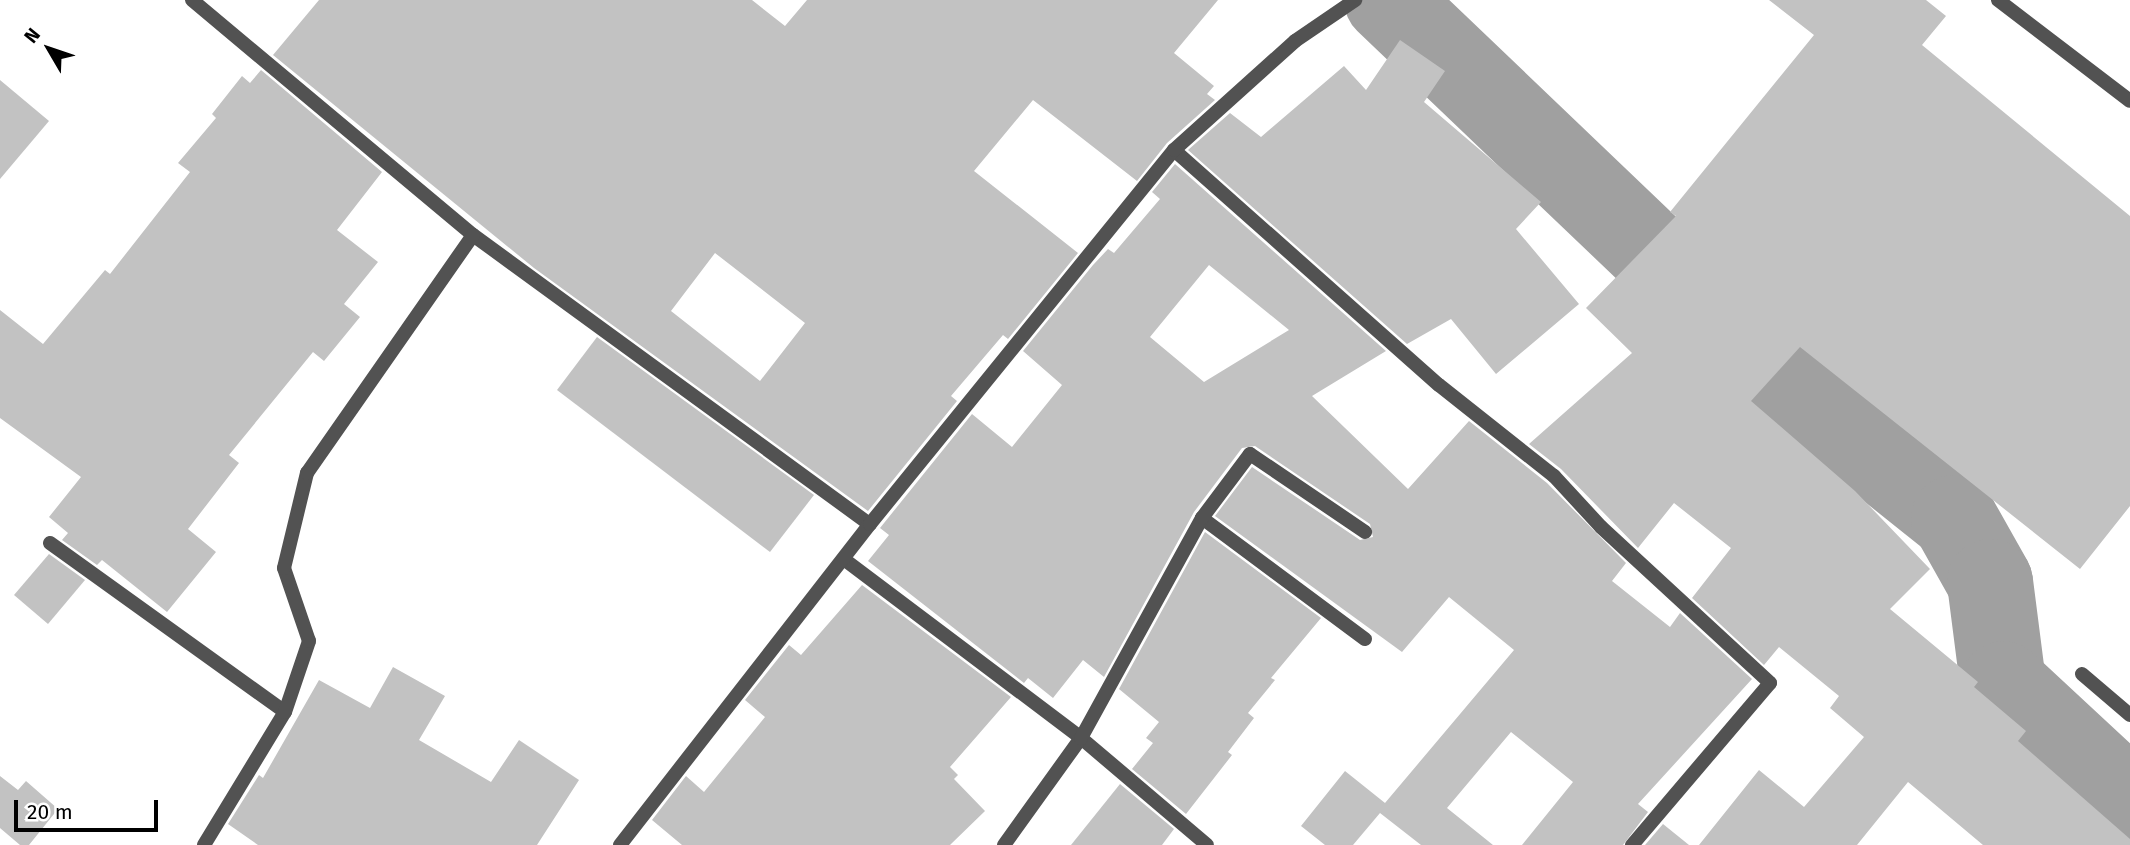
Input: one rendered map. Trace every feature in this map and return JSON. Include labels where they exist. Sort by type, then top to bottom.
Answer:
[{"type":"street","points":[[192,0],[473,235],[590,325],[870,524]]},
{"type":"street","points":[[620,845],[845,560],[870,524],[1174,150],[1295,41],[1355,0]]},
{"type":"street","points":[[1998,0],[2130,101]]},
{"type":"street","points":[[1174,150],[1438,385],[1554,476],[1601,527],[1770,683],[1632,845]]},
{"type":"street","points":[[204,845],[285,712],[309,641],[284,568],[307,473],[473,235]]},
{"type":"street","points":[[1004,845],[1081,738],[1202,518],[1250,454],[1365,531]]},
{"type":"street","points":[[1202,518],[1365,639]]},
{"type":"street","points":[[50,543],[285,712]]},
{"type":"street","points":[[845,560],[1081,738],[1207,845]]},
{"type":"street","points":[[2082,674],[2130,715]]},
{"type":"building","points":[[319,0],[752,0],[785,26],[807,0],[1218,0],[1174,53],[1214,86],[1207,94],[1215,100],[1167,143],[1137,181],[1033,100],[974,171],[1078,253],[1008,339],[1003,335],[951,396],[957,401],[868,511],[534,268],[273,55]],"holes":[[[715,253],[805,323],[760,381],[671,311]]]},
{"type":"building","points":[[1769,0],[1926,0],[1946,16],[1922,45],[2130,216],[2130,506],[2080,569],[1800,347],[1751,401],[1855,491],[1930,569],[1890,609],[1978,682],[1974,687],[2026,731],[2018,741],[2130,839],[2130,845],[1983,845],[1908,782],[1857,845],[1699,845],[1759,770],[1804,807],[1864,737],[1830,708],[1839,696],[1779,647],[1764,665],[1692,598],[1731,548],[1674,503],[1638,548],[1561,469],[1529,444],[1632,353],[1586,308],[1676,216],[1670,212],[1814,35]]},
{"type":"building","points":[[1400,40],[1445,71],[1424,102],[1541,202],[1516,229],[1579,304],[1496,374],[1451,319],[1407,344],[1188,150],[1230,113],[1261,137],[1344,66],[1366,90]]},
{"type":"building","points":[[261,70],[382,172],[337,230],[378,262],[344,304],[360,317],[324,361],[313,352],[229,455],[239,463],[188,529],[216,552],[167,612],[102,560],[97,565],[62,540],[68,533],[49,517],[81,477],[0,418],[0,310],[43,344],[105,270],[110,274],[190,172],[178,163],[216,118],[212,114],[242,76],[250,83]]},
{"type":"building","points":[[0,80],[49,121],[0,179]]},
{"type":"building","points":[[1175,164],[1386,351],[1312,396],[1408,489],[1469,421],[1547,483],[1626,563],[1612,581],[1670,627],[1680,613],[1752,679],[1638,804],[1648,812],[1623,845],[1522,845],[1573,782],[1511,732],[1447,808],[1493,845],[1421,845],[1380,813],[1353,845],[1325,845],[1301,826],[1345,771],[1385,803],[1514,650],[1449,597],[1402,652],[1215,516],[1252,467],[1360,540],[1373,537],[1370,524],[1255,446],[1242,448],[1194,512],[1104,677],[1083,660],[1053,698],[1028,678],[1024,683],[868,561],[889,535],[880,528],[972,414],[1012,447],[1062,385],[1023,351],[1093,265],[1108,249],[1114,253],[1160,199],[1152,192]],"holes":[[[1209,265],[1289,330],[1204,382],[1150,337]]]},
{"type":"building","points":[[597,337],[814,495],[770,552],[557,390]]},
{"type":"building","points":[[1205,532],[1321,618],[1271,678],[1275,680],[1248,713],[1254,718],[1228,752],[1232,755],[1186,814],[1132,769],[1153,743],[1146,738],[1159,722],[1119,689]]},
{"type":"building","points":[[49,554],[85,580],[48,624],[14,595]]},
{"type":"building","points":[[862,585],[1011,697],[950,767],[958,775],[954,779],[985,811],[950,845],[682,845],[652,820],[686,776],[704,792],[765,717],[745,700],[789,645],[801,655]]},
{"type":"building","points":[[393,667],[445,696],[419,740],[491,782],[519,740],[579,780],[537,845],[258,845],[228,824],[259,775],[263,778],[319,680],[370,708]]},
{"type":"building","points":[[0,776],[18,790],[26,781],[58,809],[29,845],[20,845],[0,828]]},
{"type":"building","points":[[1120,784],[1174,829],[1162,845],[1071,845]]},
{"type":"building","points":[[1663,824],[1689,845],[1645,845]]},
{"type":"waterway","points":[[1387,0],[1721,319],[1759,362],[1954,518],[1990,582],[2003,684],[2130,802]]}]
